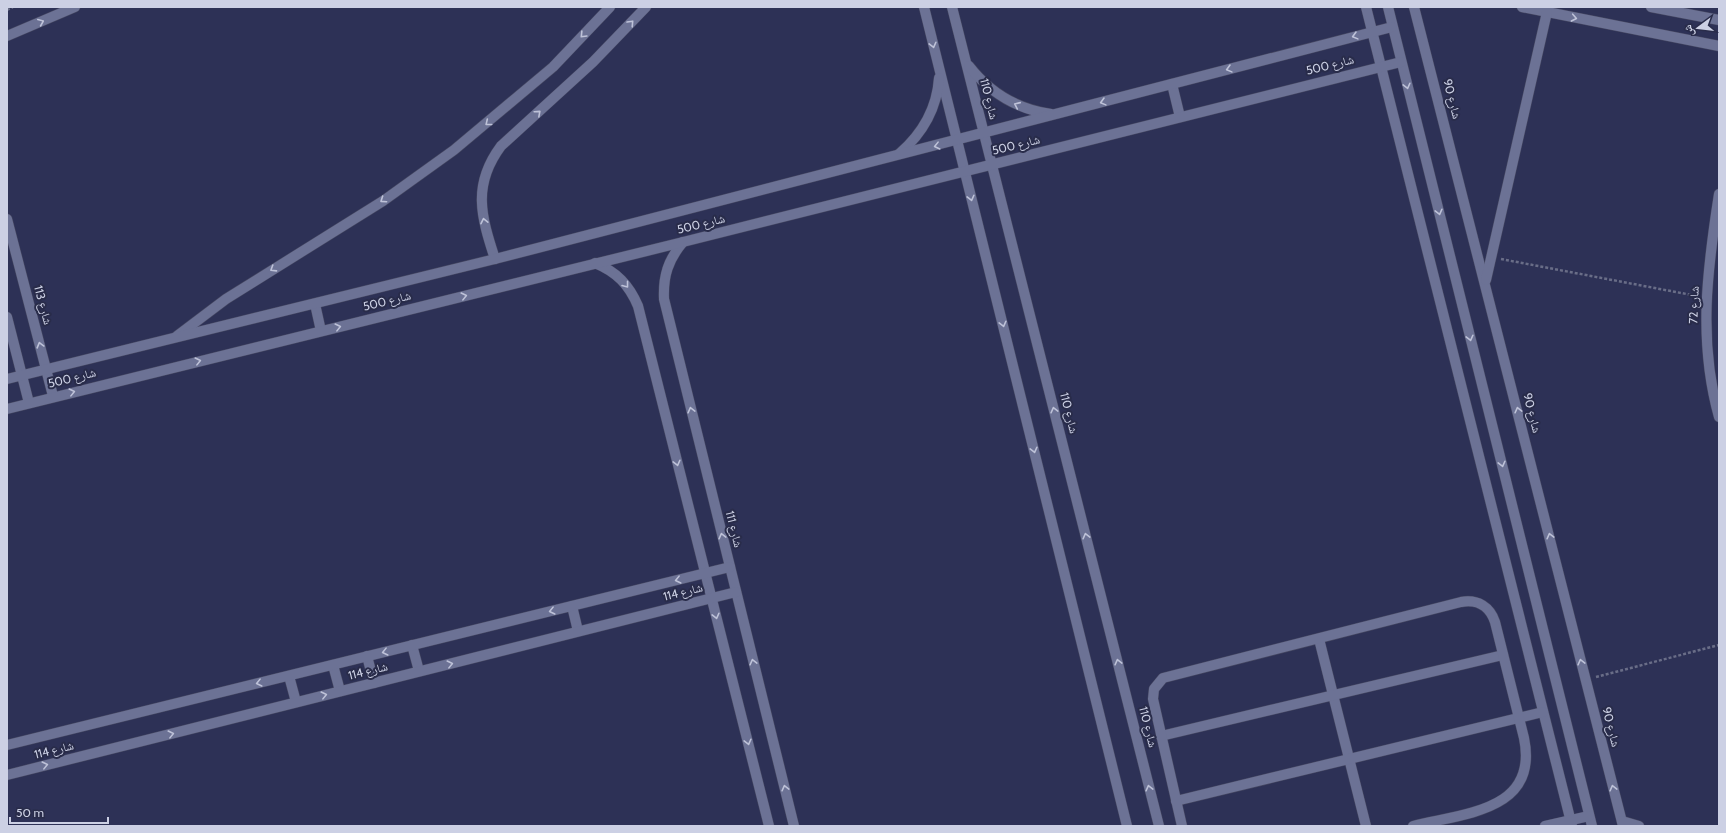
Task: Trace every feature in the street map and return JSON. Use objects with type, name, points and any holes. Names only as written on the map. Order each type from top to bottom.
[{"type":"street","points":[[7,36],[75,7]]},
{"type":"street","points":[[173,338],[226,299],[383,201],[454,150],[521,96],[553,67],[610,7]]},
{"type":"street","points":[[495,259],[486,230],[481,201],[482,186],[492,158],[501,146],[592,62],[646,7]]},
{"type":"street","points":[[924,7],[1127,826]]},
{"type":"street","name":"شارع 110","points":[[952,7],[993,164],[1159,826]]},
{"type":"street","points":[[1366,7],[1571,823]]},
{"type":"street","points":[[1388,7],[1590,821],[1545,826]]},
{"type":"street","name":"شارع 90","points":[[1414,7],[1623,824]]},
{"type":"street","points":[[1522,7],[1719,46]]},
{"type":"street","points":[[1651,7],[1719,20]]},
{"type":"street","points":[[1485,282],[1547,12]]},
{"type":"street","name":"شارع 500","points":[[7,379],[495,259],[1392,27]]},
{"type":"street","name":"شارع 500","points":[[7,408],[683,242],[1401,62]]},
{"type":"street","points":[[967,63],[990,89],[1005,99],[1037,112],[1054,115]]},
{"type":"street","points":[[897,156],[915,138],[929,116],[937,93],[939,68]]},
{"type":"street","points":[[1172,84],[1180,117]]},
{"type":"street","name":"شارع 72","points":[[1719,194],[1715,247],[1706,298],[1706,337],[1710,376],[1719,417]]},
{"type":"street","name":"شارع 113","points":[[7,219],[54,396]]},
{"type":"street","name":"شارع 111","points":[[683,242],[672,257],[665,274],[664,299],[794,826]]},
{"type":"street","points":[[595,263],[607,268],[622,280],[633,294],[638,306],[768,826]]},
{"type":"street","points":[[315,304],[321,331]]},
{"type":"street","points":[[7,317],[29,403]]},
{"type":"street","name":"شارع 114","points":[[7,745],[730,567]]},
{"type":"street","name":"شارع 114","points":[[7,775],[736,592]]},
{"type":"street","points":[[1182,826],[1153,694],[1156,685],[1163,678],[1461,602],[1472,601],[1483,605],[1491,612],[1527,751],[1526,765],[1522,778],[1515,790],[1505,800],[1493,807],[1413,826]]},
{"type":"street","points":[[572,606],[578,631]]},
{"type":"street","points":[[1320,639],[1366,826]]},
{"type":"street","points":[[412,645],[419,671]]},
{"type":"street","points":[[1161,736],[1503,655]]},
{"type":"street","points":[[367,656],[374,683]]},
{"type":"street","points":[[333,665],[340,691]]},
{"type":"street","points":[[289,676],[296,702]]},
{"type":"street","points":[[1176,801],[1543,712]]},
{"type":"street","points":[[1623,824],[1639,826]]},
{"type":"path","points":[[7,10],[13,7]]},
{"type":"path","points":[[1491,257],[1706,298]]},
{"type":"path","points":[[1586,680],[1719,645]]},
{"type":"shaded area","points":[[7,7],[1719,7],[1719,826],[7,826]]}]
